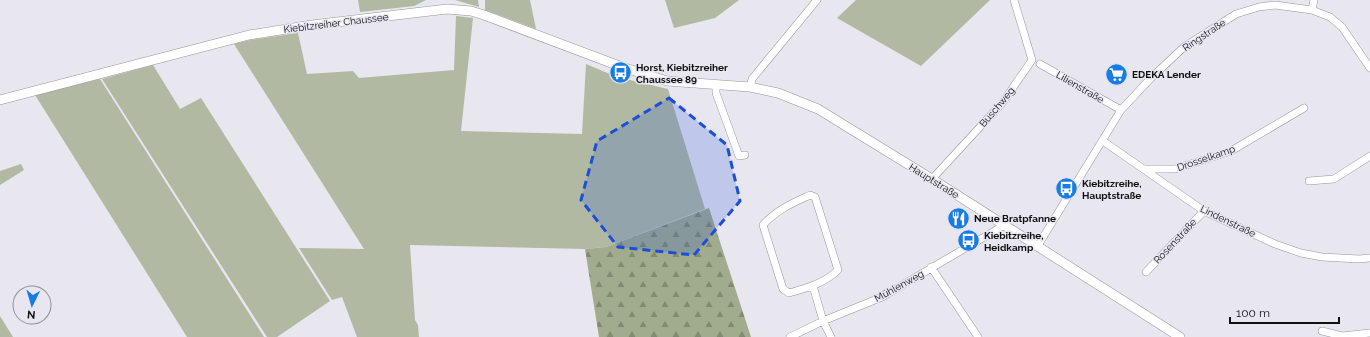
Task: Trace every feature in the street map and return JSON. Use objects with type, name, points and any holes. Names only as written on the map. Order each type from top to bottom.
[{"type":"street","points":[[750,87],[752,79],[817,0]]},
{"type":"street","name":"Buschweg","points":[[932,179],[1004,102],[1032,60],[1014,0]]},
{"type":"street","points":[[1312,10],[1314,0]]},
{"type":"street","name":"Ringstraße","points":[[1037,247],[1121,110],[1151,78],[1184,47],[1236,14],[1259,6],[1275,5],[1312,10],[1330,17],[1342,27],[1370,68]]},
{"type":"street","name":"Kiebitzreiher Chaussee","points":[[0,100],[248,35],[310,25],[447,10],[471,11],[484,15],[622,67],[667,81]]},
{"type":"street","name":"Lilienstraße","points":[[1040,64],[1121,110]]},
{"type":"street","name":"Hauptstraße","points":[[667,81],[750,87],[778,93],[818,109],[932,179],[1003,226],[1180,337]]},
{"type":"street","points":[[716,85],[716,94],[739,156],[746,155]]},
{"type":"street","name":"Drosselkamp","points":[[1145,169],[1175,169],[1231,151],[1304,108]]},
{"type":"street","name":"Lindenstraße","points":[[1103,141],[1204,211],[1275,244],[1322,257],[1359,259],[1370,258]]},
{"type":"street","points":[[1310,181],[1334,179],[1370,156]]},
{"type":"street","points":[[810,195],[815,197],[838,270],[831,277],[813,286],[789,293],[783,289],[763,225],[768,219],[788,205],[810,195]]},
{"type":"street","name":"Rosenstraße","points":[[1146,272],[1204,211]]},
{"type":"street","name":"Mühlenweg","points":[[790,337],[823,321],[882,297],[1003,226]]},
{"type":"street","points":[[932,267],[978,337]]},
{"type":"street","points":[[813,286],[823,321],[831,337]]},
{"type":"street","points":[[1322,331],[1342,336],[1370,333]]},
{"type":"highlighted area","points":[[669,98],[727,145],[740,201],[694,255],[618,247],[581,200],[597,141]]},
{"type":"green space","points":[[358,0],[426,0],[414,6],[360,12]]},
{"type":"green space","points":[[455,0],[478,0],[479,7]]},
{"type":"green space","points":[[485,0],[530,0],[536,29],[485,10]]},
{"type":"green space","points":[[665,0],[739,0],[715,18],[674,28]]},
{"type":"green space","points":[[856,0],[990,0],[921,66],[837,18]]},
{"type":"green space","points":[[456,16],[473,18],[461,131],[582,134],[586,64],[617,77],[668,89],[705,209],[606,247],[585,249],[410,245],[415,320],[418,325],[419,337],[357,337],[342,297],[332,300],[299,248],[364,249],[234,44],[250,40],[298,33],[307,74],[353,71],[359,78],[454,70]]},
{"type":"green space","points":[[153,65],[180,109],[201,98],[330,301],[277,337],[267,337],[102,79]]},
{"type":"green space","points":[[100,79],[264,337],[187,337],[35,95]]},
{"type":"green space","points":[[21,164],[24,170],[0,185],[0,171]]},
{"type":"green space","points":[[709,208],[751,337],[599,337],[585,249],[606,247]]},
{"type":"green space","points":[[0,316],[13,337],[0,337]]},
{"type":"place","name":"Horst, Kiebitzreiher Chaussee 89","points":[[621,73]]},
{"type":"place","name":"EDEKA Lender","points":[[1117,74]]},
{"type":"place","name":"Kiebitzreihe, Hauptstraße","points":[[1067,189]]},
{"type":"place","name":"Neue Bratpfanne","points":[[959,218]]},
{"type":"place","name":"Kiebitzreihe, Heidkamp","points":[[968,241]]}]
